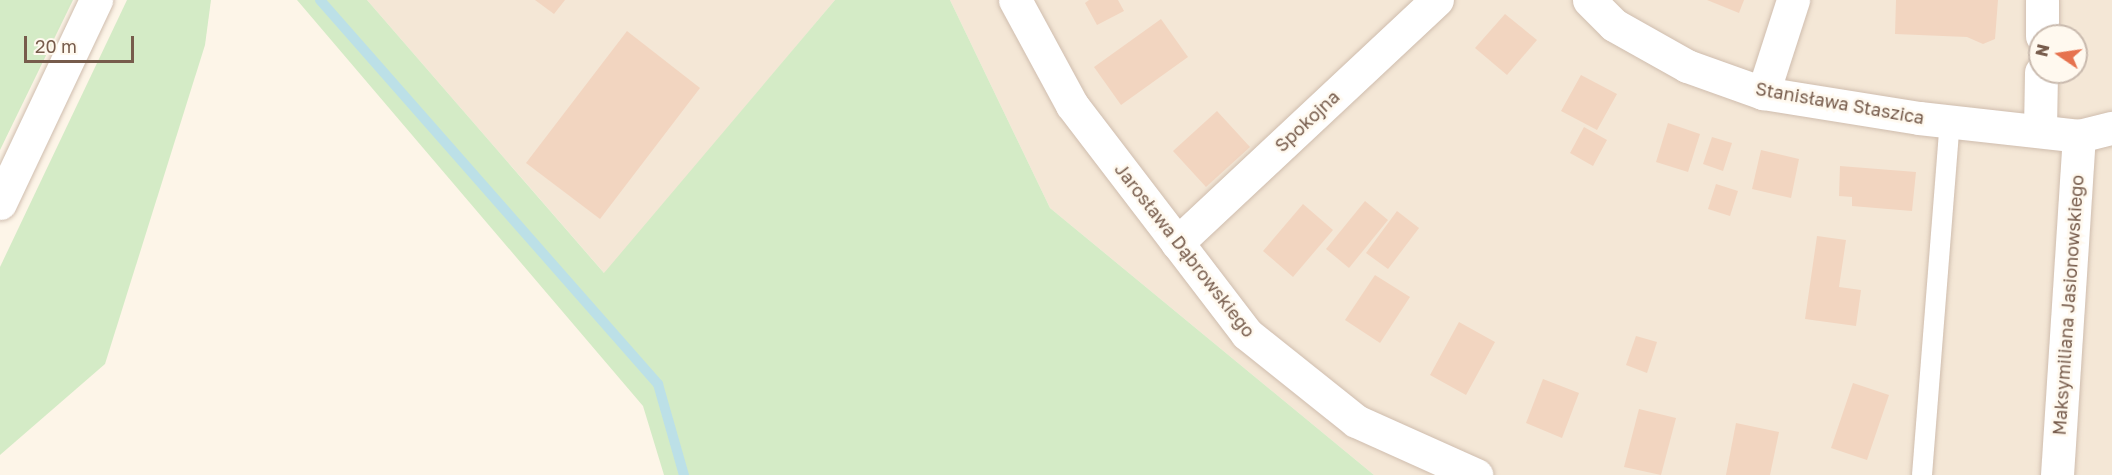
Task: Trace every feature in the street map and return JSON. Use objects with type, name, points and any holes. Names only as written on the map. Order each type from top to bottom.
[{"type":"street","points":[[0,203],[96,0]]},
{"type":"street","name":"Jarosława Dąbrowskiego","points":[[1014,0],[1072,105],[1247,334],[1356,421],[1476,475]]},
{"type":"street","name":"Spokojna","points":[[1177,243],[1437,0]]},
{"type":"street","name":"Stanisława Staszica","points":[[1589,0],[1614,26],[1687,66],[1762,93],[1950,122],[2079,136]]},
{"type":"street","points":[[1762,93],[1793,0]]},
{"type":"street","points":[[2042,0],[2042,24]]},
{"type":"street","points":[[2040,130],[2041,84]]},
{"type":"street","points":[[2079,136],[2112,128]]},
{"type":"street","name":"Maksymiliana Jasionowskiego","points":[[2057,475],[2079,136]]},
{"type":"lane","points":[[1922,475],[1950,122]]},
{"type":"shaded area","points":[[367,0],[835,0],[605,274]]},
{"type":"shaded area","points":[[950,0],[2112,0],[2112,475],[1374,475],[1050,208]]},
{"type":"green space","points":[[0,0],[73,0],[0,150]]},
{"type":"green space","points":[[127,0],[211,0],[205,45],[105,364],[0,455],[0,267]]},
{"type":"green space","points":[[297,0],[367,0],[604,273],[835,0],[950,0],[1050,208],[1374,475],[664,475],[643,406]]},
{"type":"building","points":[[535,0],[565,0],[554,14]]},
{"type":"building","points":[[1089,0],[1118,0],[1124,11],[1097,25],[1085,3]]},
{"type":"building","points":[[1707,0],[1744,0],[1739,13]]},
{"type":"building","points":[[1896,0],[1998,0],[1995,39],[1983,44],[1967,37],[1895,34]]},
{"type":"building","points":[[1505,14],[1537,40],[1507,75],[1475,48]]},
{"type":"building","points":[[1161,19],[1188,57],[1121,105],[1094,67]]},
{"type":"building","points":[[627,31],[700,88],[600,219],[526,163]]},
{"type":"building","points":[[1581,75],[1617,94],[1597,130],[1561,111]]},
{"type":"building","points":[[1217,111],[1250,147],[1206,187],[1173,151]]},
{"type":"building","points":[[1668,123],[1700,134],[1688,172],[1656,162]]},
{"type":"building","points":[[1584,127],[1607,140],[1593,166],[1570,153]]},
{"type":"building","points":[[1712,137],[1732,143],[1723,171],[1703,164]]},
{"type":"building","points":[[1761,150],[1799,159],[1791,198],[1752,189]]},
{"type":"building","points":[[1840,166],[1916,172],[1912,211],[1852,206],[1852,197],[1839,196]]},
{"type":"building","points":[[1716,184],[1738,191],[1730,216],[1708,209]]},
{"type":"building","points":[[1365,201],[1388,220],[1349,268],[1326,249]]},
{"type":"building","points":[[1303,204],[1333,230],[1293,277],[1263,251]]},
{"type":"building","points":[[1397,211],[1419,228],[1388,269],[1366,253]]},
{"type":"building","points":[[1817,236],[1846,240],[1839,287],[1861,290],[1856,326],[1805,319]]},
{"type":"building","points":[[1375,275],[1410,297],[1380,343],[1345,320]]},
{"type":"building","points":[[1459,322],[1495,342],[1466,395],[1430,375]]},
{"type":"building","points":[[1636,336],[1657,342],[1647,373],[1626,365]]},
{"type":"building","points":[[1543,379],[1579,393],[1562,438],[1526,423]]},
{"type":"building","points":[[1853,383],[1889,395],[1867,460],[1831,448]]},
{"type":"building","points":[[1639,409],[1676,418],[1661,475],[1624,467]]},
{"type":"building","points":[[1736,423],[1779,432],[1770,475],[1726,475]]},
{"type":"waterway","points":[[320,0],[658,384],[684,475]]}]
